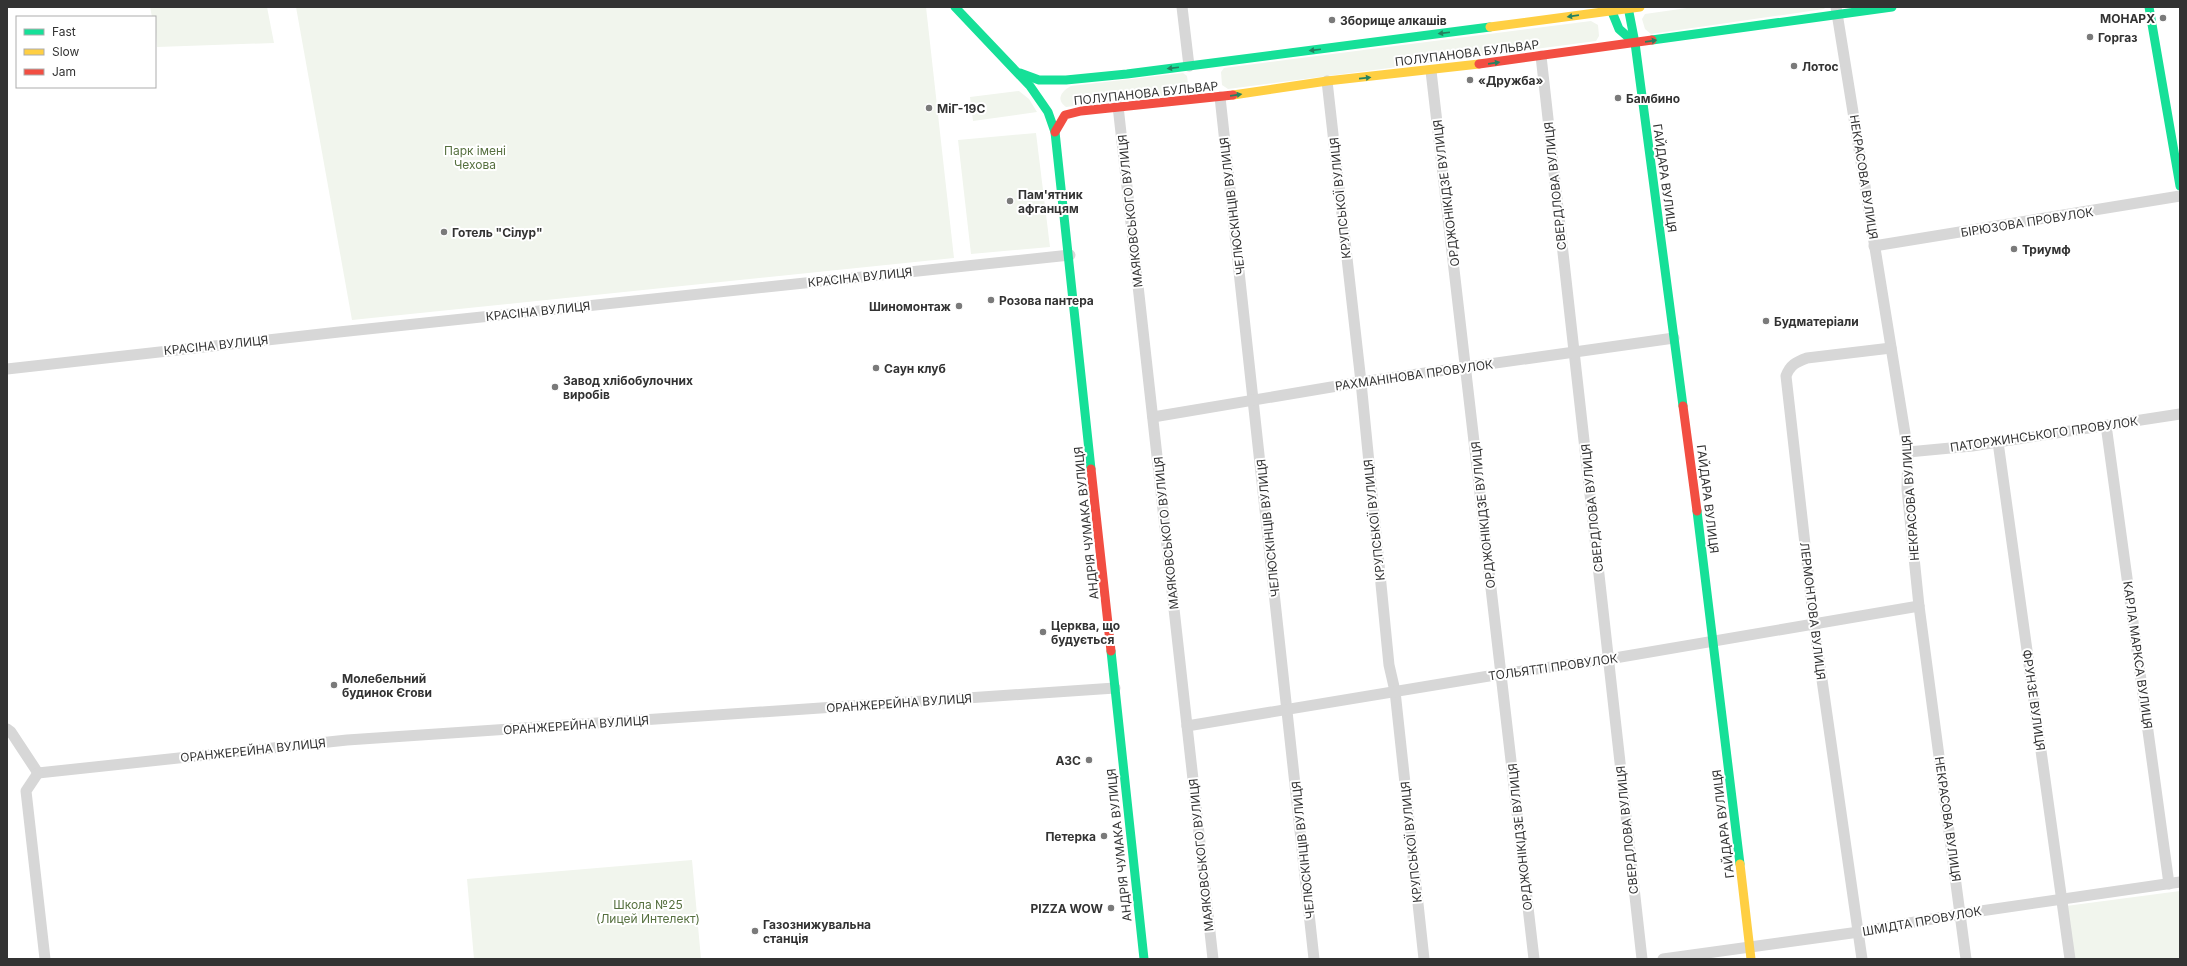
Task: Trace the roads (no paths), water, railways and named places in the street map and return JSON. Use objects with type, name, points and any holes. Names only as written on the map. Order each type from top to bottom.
[{"type":"street","points":[[955,7],[1030,86],[1048,112]]},
{"type":"street","points":[[1182,7],[1189,66]]},
{"type":"street","name":"ПОЛУПАНОВА БУЛЬВАР","points":[[1014,70],[1039,80],[1066,80],[1189,66],[1610,9],[1640,7]]},
{"type":"street","name":"ПОЛУПАНОВА БУЛЬВАР","points":[[1055,132],[1065,114],[1118,106],[1220,97],[1327,81],[1431,71],[1635,43],[1837,11],[1892,7]]},
{"type":"street","points":[[2149,7],[2180,186]]},
{"type":"street","name":"ГАЙДАРА ВУЛИЦЯ","points":[[1628,8],[1635,43],[1714,642],[1751,959]]},
{"type":"street","points":[[1610,9],[1619,29],[1635,43]]},
{"type":"street","name":"НЕКРАСОВА ВУЛИЦЯ","points":[[1837,11],[1908,452],[1907,489],[1919,606],[1966,959]]},
{"type":"street","name":"СВЕРДЛОВА ВУЛИЦЯ","points":[[1541,56],[1642,959]]},
{"type":"street","name":"ОРДЖОНІКІДЗЕ ВУЛИЦЯ","points":[[1431,71],[1534,959]]},
{"type":"street","points":[[1048,112],[1049,95],[1055,86],[1066,80]]},
{"type":"street","name":"КРУПСЬКОЇ ВУЛИЦЯ","points":[[1327,81],[1361,382],[1389,665],[1395,691],[1424,959]]},
{"type":"street","name":"ЧЕЛЮСКІНЦІВ ВУЛИЦЯ","points":[[1220,97],[1288,708],[1314,959]]},
{"type":"street","name":"МАЯКОВСЬКОГО ВУЛИЦЯ","points":[[1118,106],[1154,417],[1213,959]]},
{"type":"street","name":"АНДРІЯ ЧУМАКА ВУЛИЦЯ","points":[[1048,112],[1055,132],[1070,255],[1144,959]]},
{"type":"street","name":"БІРЮЗОВА ПРОВУЛОК","points":[[1874,246],[2180,196]]},
{"type":"street","name":"КРАСІНА ВУЛИЦЯ","points":[[7,369],[339,332],[1070,255]]},
{"type":"street","name":"РАХМАНІНОВА ПРОВУЛОК","points":[[1154,417],[1361,382],[1574,354],[1674,338]]},
{"type":"street","name":"ЛЕРМОНТОВА ВУЛИЦЯ","points":[[1862,959],[1814,624],[1786,376],[1789,368],[1797,361],[1807,358],[1891,348]]},
{"type":"street","name":"ПАТОРЖИНСЬКОГО ПРОВУЛОК","points":[[1908,452],[1998,442],[2180,414]]},
{"type":"street","name":"КАРЛА МАРКСА ВУЛИЦЯ","points":[[2106,425],[2175,883]]},
{"type":"street","name":"ФРУНЗЕ ВУЛИЦЯ","points":[[1998,442],[2070,959]]},
{"type":"street","name":"ТОЛЬЯТТІ ПРОВУЛОК","points":[[1187,726],[1288,708],[1501,674],[1609,659],[1714,642],[1919,606]]},
{"type":"street","name":"ОРАНЖЕРЕЙНА ВУЛИЦЯ","points":[[38,773],[347,740],[1115,688]]},
{"type":"street","points":[[7,730],[11,732],[38,773],[26,791],[45,959]]},
{"type":"street","name":"ШМІДТА ПРОВУЛОК","points":[[1663,959],[1859,932],[1960,914],[2175,883]]},
{"type":"place","name":"МОНАРХ","points":[[2163,18]]},
{"type":"place","name":"Зборище алкашів","points":[[1332,20]]},
{"type":"place","name":"Горгаз","points":[[2090,37]]},
{"type":"place","name":"Лотос","points":[[1794,66]]},
{"type":"place","name":"«Дружба»","points":[[1470,80]]},
{"type":"place","name":"Бамбино","points":[[1618,98]]},
{"type":"place","name":"МіГ-19С","points":[[929,108]]},
{"type":"place","name":"Пам'ятник афганцям","points":[[1010,201]]},
{"type":"place","name":"Готель \"Сілур\"","points":[[444,232]]},
{"type":"place","name":"Триумф","points":[[2014,249]]},
{"type":"place","name":"Розова пантера","points":[[991,300]]},
{"type":"place","name":"Шиномонтаж","points":[[959,306]]},
{"type":"place","name":"Будматеріали","points":[[1766,321]]},
{"type":"place","name":"Саун клуб","points":[[876,368]]},
{"type":"place","name":"Завод хлібобулочних виробів","points":[[555,387]]},
{"type":"place","name":"Церква, що будується","points":[[1043,632]]},
{"type":"place","name":"Молебельний будинок Єгови","points":[[334,685]]},
{"type":"place","name":"АЗС","points":[[1089,760]]},
{"type":"place","name":"Петерка","points":[[1104,836]]},
{"type":"place","name":"PIZZA WOW","points":[[1111,908]]},
{"type":"place","name":"Газознижувальна станція","points":[[755,931]]},
{"type":"park label","name":"Парк імені Чехова","points":[[475,157]]},
{"type":"park label","name":"Школа №25 (Лицей Интелект)","points":[[648,911]]}]
